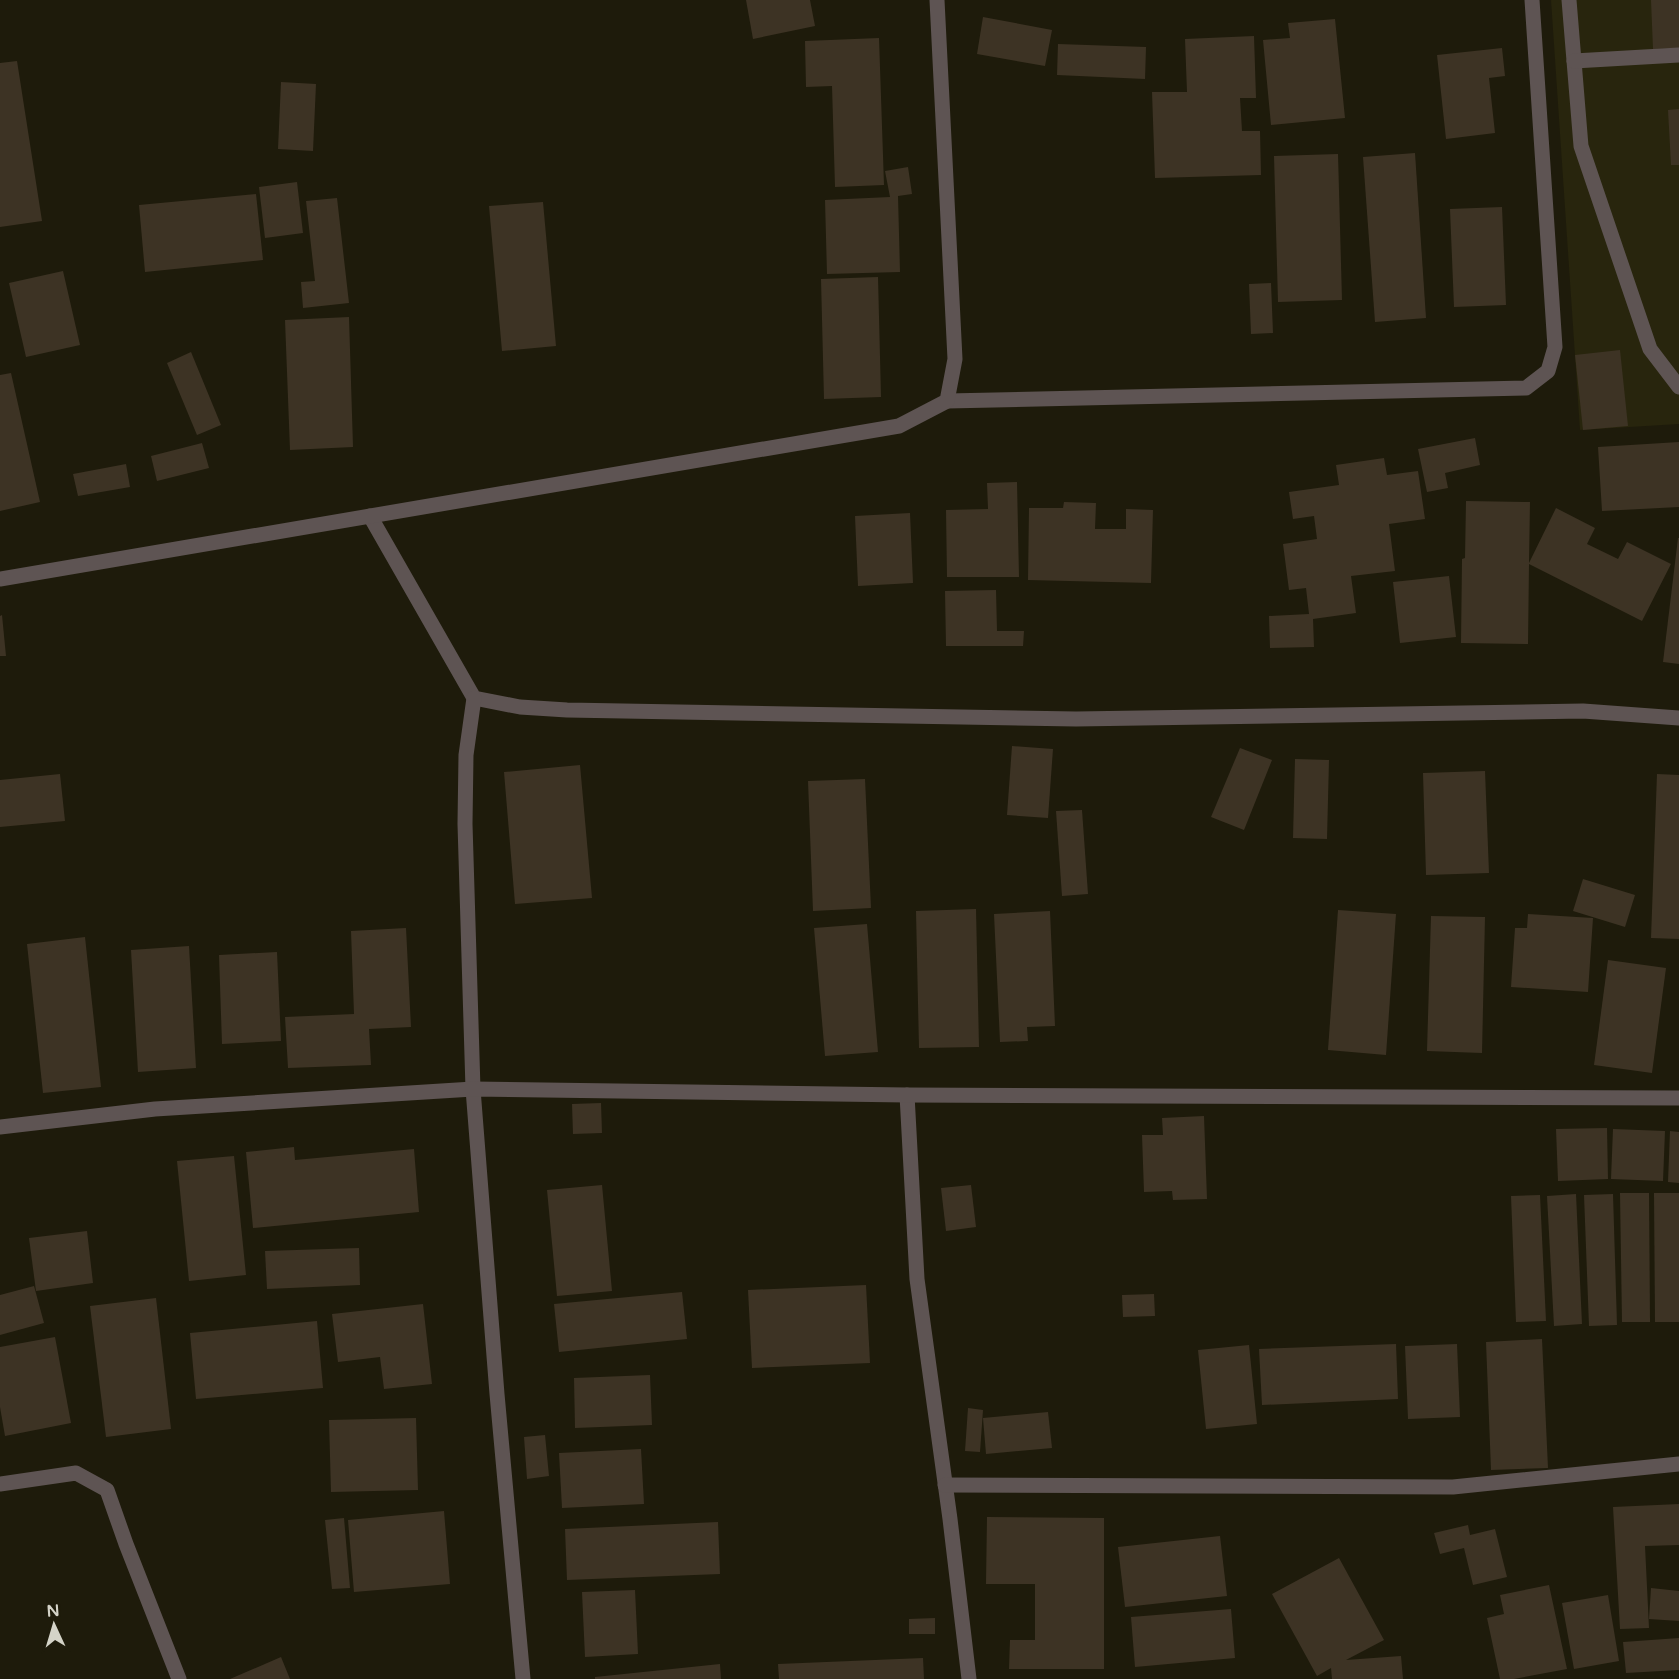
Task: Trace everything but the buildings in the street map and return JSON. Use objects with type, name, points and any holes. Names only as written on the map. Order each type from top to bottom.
[{"type":"street","points":[[937,0],[955,359],[947,401]]},
{"type":"street","points":[[0,579],[899,426],[947,401],[1526,387],[1548,371],[1555,347],[1532,0]]},
{"type":"street","points":[[1569,0],[1581,146],[1650,349],[1679,387]]},
{"type":"street","points":[[1574,61],[1679,55]]},
{"type":"street","points":[[370,516],[474,699],[466,755],[465,812],[473,1089],[497,1394],[523,1679]]},
{"type":"street","points":[[474,699],[520,707],[567,710],[1052,718],[1583,711],[1679,718]]},
{"type":"street","points":[[0,1126],[155,1109],[473,1089],[907,1095],[1679,1098]]},
{"type":"street","points":[[907,1095],[916,1279],[969,1679]]},
{"type":"street","points":[[945,1485],[1453,1487],[1679,1464]]},
{"type":"street","points":[[0,1484],[76,1473],[107,1490],[178,1679]]},
{"type":"shaded area","points":[[1551,0],[1679,0],[1679,424],[1580,430]]}]
